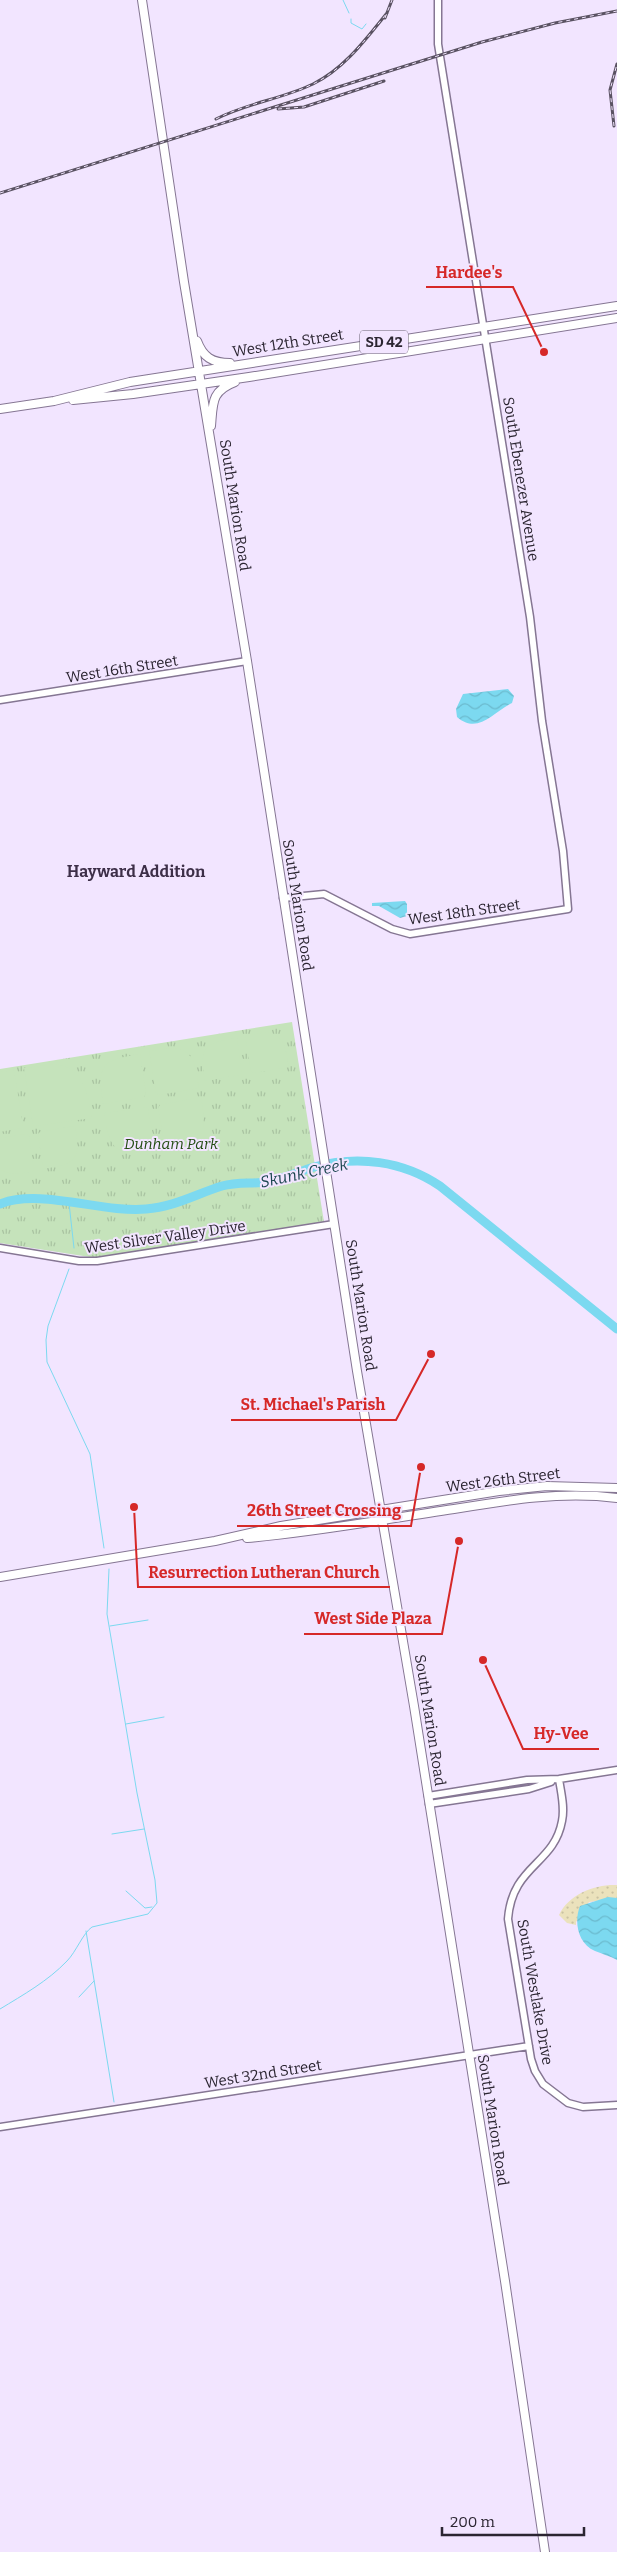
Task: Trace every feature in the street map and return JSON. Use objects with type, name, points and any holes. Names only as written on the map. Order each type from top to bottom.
[{"type":"main road","name":"South Marion Road","points":[[142,0],[201,384],[247,661],[319,1132],[469,2055],[545,2552]]},
{"type":"main road","name":"West 12th Street","points":[[54,401],[130,382],[617,306]]},
{"type":"main road","name":"West 12th Street","points":[[0,409],[54,401],[101,398],[249,377],[617,318]]},
{"type":"main road","points":[[192,327],[201,350],[211,360],[230,363],[266,360]]},
{"type":"main road","points":[[210,436],[212,406],[217,393],[228,384],[249,377]]},
{"type":"main road","points":[[453,1509],[479,1500],[525,1493],[530,1487]]},
{"type":"main road","name":"West 26th Street","points":[[0,1577],[215,1541],[281,1526],[530,1487],[617,1488]]},
{"type":"main road","points":[[531,1497],[542,1490],[607,1487]]},
{"type":"main road","name":"West 26th Street","points":[[215,1541],[293,1534],[531,1497],[578,1495],[617,1498]]},
{"type":"street","name":"South Ebenezer Avenue","points":[[438,0],[436,23],[440,54],[530,617],[542,721],[563,851],[568,909]]},
{"type":"street","name":"West 16th Street","points":[[0,700],[247,661]]},
{"type":"street","name":"West 18th Street","points":[[283,898],[324,894],[392,929],[410,934],[568,909]]},
{"type":"street","name":"West Silver Valley Drive","points":[[0,1248],[69,1260],[97,1261],[334,1224]]},
{"type":"street","points":[[428,1796],[527,1780],[559,1779],[617,1770]]},
{"type":"street","points":[[429,1804],[529,1789],[559,1779]]},
{"type":"street","name":"South Westlake Drive","points":[[559,1779],[563,1815],[560,1830],[550,1849],[518,1883],[510,1904],[508,1919],[529,2046],[535,2071],[543,2084],[555,2095],[568,2103],[583,2107],[617,2104]]},
{"type":"street","name":"West 32nd Street","points":[[0,2127],[529,2046]]},
{"type":"sand","points":[[617,1885],[617,1898],[589,1902],[576,1925],[567,1923],[559,1915],[569,1901],[576,1896],[600,1886]]},
{"type":"green space","name":"Dunham Park","points":[[292,1022],[324,1222],[96,1258],[0,1243],[0,1069]]},
{"type":"green space","points":[[267,1032],[282,1040],[289,1067],[254,1073],[251,1071],[245,1036]]},
{"type":"green space","points":[[237,1038],[242,1073],[240,1075],[205,1081],[203,1061],[206,1049],[217,1042]]},
{"type":"green space","points":[[174,1048],[187,1053],[191,1057],[196,1068],[199,1088],[159,1095],[156,1093],[149,1051]]},
{"type":"green space","points":[[140,1054],[146,1094],[144,1097],[103,1104],[101,1081],[105,1067],[117,1059]]},
{"type":"green space","points":[[55,1064],[65,1066],[78,1076],[83,1083],[89,1100],[92,1118],[33,1125],[24,1068]]},
{"type":"green space","points":[[14,1070],[23,1125],[21,1128],[0,1132],[0,1072]]},
{"type":"green space","points":[[201,1097],[204,1121],[200,1135],[188,1143],[165,1148],[158,1108],[160,1105]]},
{"type":"green space","points":[[145,1107],[148,1109],[155,1150],[131,1152],[117,1148],[109,1136],[104,1113]]},
{"type":"green space","points":[[75,1126],[77,1146],[74,1158],[63,1165],[43,1169],[38,1134],[40,1132]]},
{"type":"green space","points":[[26,1134],[29,1136],[34,1171],[12,1174],[0,1169],[0,1138]]},
{"type":"water","points":[[508,689],[514,696],[512,703],[485,720],[472,724],[457,717],[456,709],[463,694]]},
{"type":"water","points":[[405,901],[407,904],[407,916],[400,918],[379,906],[372,906],[372,903]]},
{"type":"water","points":[[608,1897],[617,1898],[617,1960],[595,1951],[584,1943],[577,1925],[580,1906]]},
{"type":"waterway","points":[[343,0],[349,13]]},
{"type":"waterway","points":[[351,19],[351,23],[362,29],[366,24]]},
{"type":"waterway","name":"Skunk Creek","points":[[0,1204],[16,1200],[34,1199],[110,1208],[146,1209],[175,1203],[222,1186],[267,1182],[331,1163],[363,1161],[395,1166],[411,1171],[440,1186],[617,1329]]},
{"type":"waterway","points":[[69,1203],[74,1248]]},
{"type":"waterway","points":[[69,1269],[48,1326],[46,1340],[47,1362],[90,1454],[104,1548]]},
{"type":"waterway","points":[[0,2009],[35,1987],[60,1968],[92,1927],[148,1914],[157,1903],[155,1880],[137,1793],[107,1614],[109,1569]]},
{"type":"waterway","points":[[110,1626],[148,1620]]},
{"type":"waterway","points":[[126,1724],[164,1717]]},
{"type":"waterway","points":[[112,1834],[144,1829]]},
{"type":"waterway","points":[[126,1891],[145,1908],[152,1907]]},
{"type":"waterway","points":[[86,1931],[114,2102]]},
{"type":"waterway","points":[[79,1997],[94,1981]]},
{"type":"railway","points":[[385,18],[392,0]]},
{"type":"railway","points":[[0,193],[482,42],[555,23],[617,11]]},
{"type":"railway","points":[[216,119],[240,109],[289,94],[324,78],[354,53],[387,13]]},
{"type":"railway","points":[[614,126],[610,90],[617,64]]},
{"type":"railway","points":[[278,109],[304,107],[384,81]]},
{"type":"place","name":"Hardee's","points":[[544,352]]},
{"type":"place","name":"St. Michael's Parish","points":[[431,1354]]},
{"type":"place","name":"26th Street Crossing","points":[[421,1467]]},
{"type":"place","name":"Resurrection Lutheran Church","points":[[134,1507]]},
{"type":"place","name":"West Side Plaza","points":[[459,1541]]},
{"type":"place","name":"Hy-Vee","points":[[483,1660]]},
{"type":"district","name":"Hayward Addition","points":[[136,871]]}]
